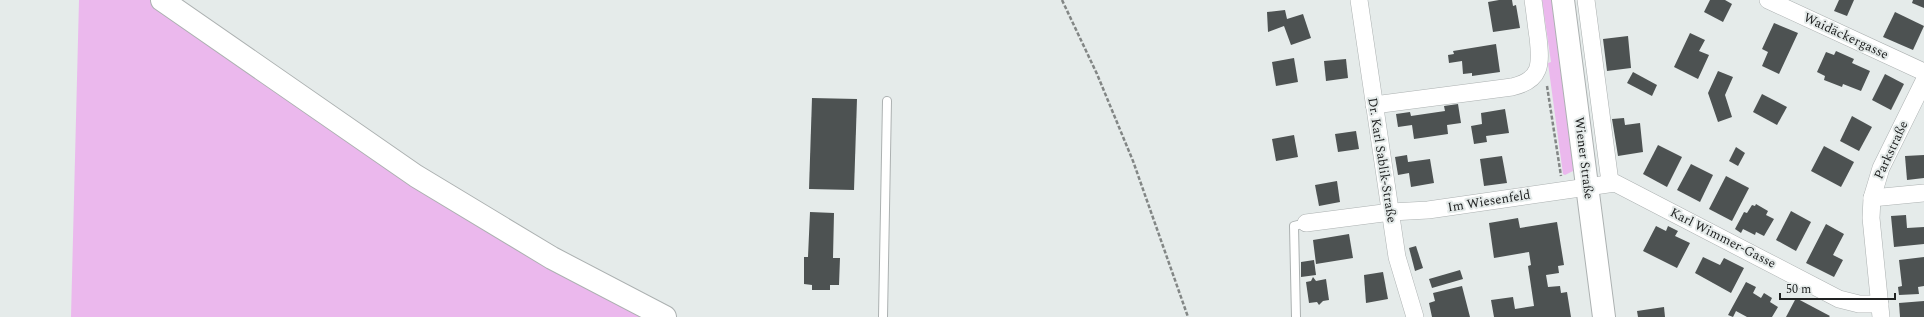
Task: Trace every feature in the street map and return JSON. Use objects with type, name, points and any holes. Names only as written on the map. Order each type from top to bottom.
[{"type":"main road","points":[[162,0],[416,176],[552,258],[665,317]]},
{"type":"main road","name":"Wiener Straße","points":[[1563,0],[1604,317]]},
{"type":"street","name":"Dr. Karl Sablik-Straße","points":[[1359,0],[1399,265],[1415,317]]},
{"type":"street","points":[[1374,105],[1512,87],[1525,83],[1538,70],[1540,56],[1533,0]]},
{"type":"street","name":"Wiener Straße","points":[[1586,0],[1610,182]]},
{"type":"street","name":"Waidäckergasse","points":[[1768,0],[1924,72]]},
{"type":"street","name":"Parkstraße","points":[[1880,311],[1871,218],[1872,198],[1881,168],[1924,82]]},
{"type":"street","points":[[1587,186],[1610,182]]},
{"type":"street","name":"Karl Wimmer-Gasse","points":[[1610,182],[1620,185],[1838,299],[1880,311]]},
{"type":"street","name":"Im Wiesenfeld","points":[[1306,223],[1391,212],[1428,210],[1587,186]]},
{"type":"street","points":[[1872,198],[1924,193]]},
{"type":"lane","points":[[883,317],[887,101]]},
{"type":"lane","points":[[1296,317],[1294,226],[1306,223]]},
{"type":"path","points":[[1062,0],[1097,74],[1133,161],[1188,317]]},
{"type":"path","points":[[1538,70],[1544,72],[1564,190]]},
{"type":"shaded area","points":[[79,0],[151,0],[650,317],[71,317]]},
{"type":"shaded area","points":[[1542,0],[1553,0],[1572,152],[1573,171],[1565,175],[1563,174],[1548,63],[1551,62]]},
{"type":"building","points":[[1512,0],[1513,6],[1516,5],[1520,28],[1493,32],[1488,2]]},
{"type":"building","points":[[1710,0],[1725,0],[1732,4],[1723,22],[1704,12]]},
{"type":"building","points":[[1839,0],[1854,0],[1847,16],[1834,11]]},
{"type":"building","points":[[1913,0],[1924,0],[1924,8],[1912,3]]},
{"type":"building","points":[[1285,10],[1287,19],[1303,14],[1311,38],[1291,45],[1284,26],[1268,32],[1267,12]]},
{"type":"building","points":[[1895,12],[1924,26],[1913,50],[1883,37]]},
{"type":"building","points":[[1774,23],[1798,33],[1779,74],[1762,66],[1768,52],[1762,49]]},
{"type":"building","points":[[1690,33],[1705,40],[1699,51],[1709,55],[1698,79],[1674,67]]},
{"type":"building","points":[[1628,36],[1631,68],[1607,71],[1603,39]]},
{"type":"building","points":[[1496,44],[1500,72],[1472,76],[1472,73],[1463,74],[1462,61],[1449,63],[1448,55],[1454,54],[1453,51]]},
{"type":"building","points":[[1836,51],[1854,59],[1852,63],[1870,71],[1861,91],[1843,84],[1842,87],[1824,80],[1825,76],[1817,72],[1826,52],[1834,55]]},
{"type":"building","points":[[1294,58],[1298,82],[1276,86],[1272,62]]},
{"type":"building","points":[[1346,59],[1348,78],[1326,81],[1324,61]]},
{"type":"building","points":[[1718,71],[1733,77],[1725,95],[1732,117],[1718,122],[1708,93]]},
{"type":"building","points":[[1633,72],[1657,85],[1652,96],[1627,83]]},
{"type":"building","points":[[1885,74],[1904,84],[1891,110],[1872,100]]},
{"type":"building","points":[[1762,94],[1787,107],[1777,125],[1753,112]]},
{"type":"building","points":[[812,98],[857,99],[854,190],[809,189]]},
{"type":"building","points":[[1458,104],[1461,123],[1447,125],[1448,134],[1414,139],[1412,125],[1398,127],[1396,114],[1410,112],[1411,116],[1445,111],[1444,106]]},
{"type":"building","points":[[1505,109],[1509,133],[1486,136],[1487,142],[1474,144],[1471,126],[1482,124],[1481,113]]},
{"type":"building","points":[[1852,116],[1872,127],[1859,151],[1840,141]]},
{"type":"building","points":[[1624,118],[1625,125],[1640,123],[1643,152],[1618,156],[1612,119]]},
{"type":"building","points":[[1356,131],[1359,149],[1338,152],[1335,134]]},
{"type":"building","points":[[1294,135],[1298,157],[1276,161],[1272,139]]},
{"type":"building","points":[[1658,145],[1682,157],[1667,187],[1643,174]]},
{"type":"building","points":[[1824,146],[1854,162],[1841,187],[1811,171]]},
{"type":"building","points":[[1736,147],[1745,153],[1738,166],[1729,161]]},
{"type":"building","points":[[1407,155],[1408,162],[1430,159],[1434,183],[1411,187],[1409,173],[1398,175],[1395,157]]},
{"type":"building","points":[[1924,155],[1924,178],[1907,180],[1905,156]]},
{"type":"building","points":[[1502,156],[1507,183],[1484,186],[1480,159]]},
{"type":"building","points":[[1691,164],[1713,175],[1700,202],[1677,190]]},
{"type":"building","points":[[1726,176],[1749,188],[1732,221],[1709,209]]},
{"type":"building","points":[[1337,181],[1340,202],[1319,206],[1315,185]]},
{"type":"building","points":[[1756,204],[1768,211],[1766,215],[1774,219],[1764,236],[1756,232],[1755,235],[1743,229],[1741,233],[1735,229],[1744,212],[1747,213],[1752,205],[1755,206]]},
{"type":"building","points":[[1791,211],[1811,222],[1796,251],[1776,240]]},
{"type":"building","points":[[810,212],[834,213],[833,258],[840,258],[839,285],[830,285],[830,290],[812,290],[812,285],[804,284],[804,257],[808,257]]},
{"type":"building","points":[[1906,215],[1907,228],[1924,227],[1924,244],[1894,247],[1891,216]]},
{"type":"building","points":[[1518,218],[1520,228],[1557,222],[1564,265],[1558,266],[1559,273],[1546,275],[1548,287],[1560,286],[1561,293],[1567,292],[1571,317],[1494,317],[1491,300],[1513,297],[1515,309],[1534,306],[1528,266],[1531,265],[1529,252],[1494,258],[1489,223]]},
{"type":"building","points":[[1826,224],[1844,234],[1833,255],[1843,260],[1834,277],[1806,263]]},
{"type":"building","points":[[1656,226],[1666,231],[1668,226],[1678,231],[1675,236],[1690,243],[1677,268],[1643,251]]},
{"type":"building","points":[[1349,234],[1353,258],[1316,264],[1313,240]]},
{"type":"building","points":[[1416,246],[1423,268],[1415,271],[1409,248]]},
{"type":"building","points":[[1703,257],[1720,265],[1724,258],[1744,268],[1731,293],[1695,273]]},
{"type":"building","points":[[1924,257],[1924,286],[1918,287],[1919,294],[1899,295],[1898,287],[1902,286],[1899,260]]},
{"type":"building","points":[[1314,260],[1316,275],[1301,277],[1301,262]]},
{"type":"building","points":[[1460,270],[1463,279],[1432,288],[1429,279]]},
{"type":"building","points":[[1383,272],[1388,299],[1366,303],[1364,275]]},
{"type":"building","points":[[1313,277],[1316,281],[1326,279],[1329,300],[1323,301],[1319,305],[1317,302],[1309,303],[1306,282],[1311,281]]},
{"type":"building","points":[[1746,282],[1756,287],[1753,293],[1761,298],[1764,293],[1772,298],[1770,302],[1778,307],[1772,317],[1747,317],[1736,311],[1733,317],[1728,315]]},
{"type":"building","points":[[1462,286],[1470,317],[1432,317],[1429,303],[1435,301],[1433,293]]},
{"type":"building","points":[[1796,298],[1830,316],[1786,317]]},
{"type":"building","points":[[1924,301],[1924,317],[1900,317],[1899,303]]},
{"type":"building","points":[[1664,307],[1665,317],[1638,317],[1637,311]]}]
